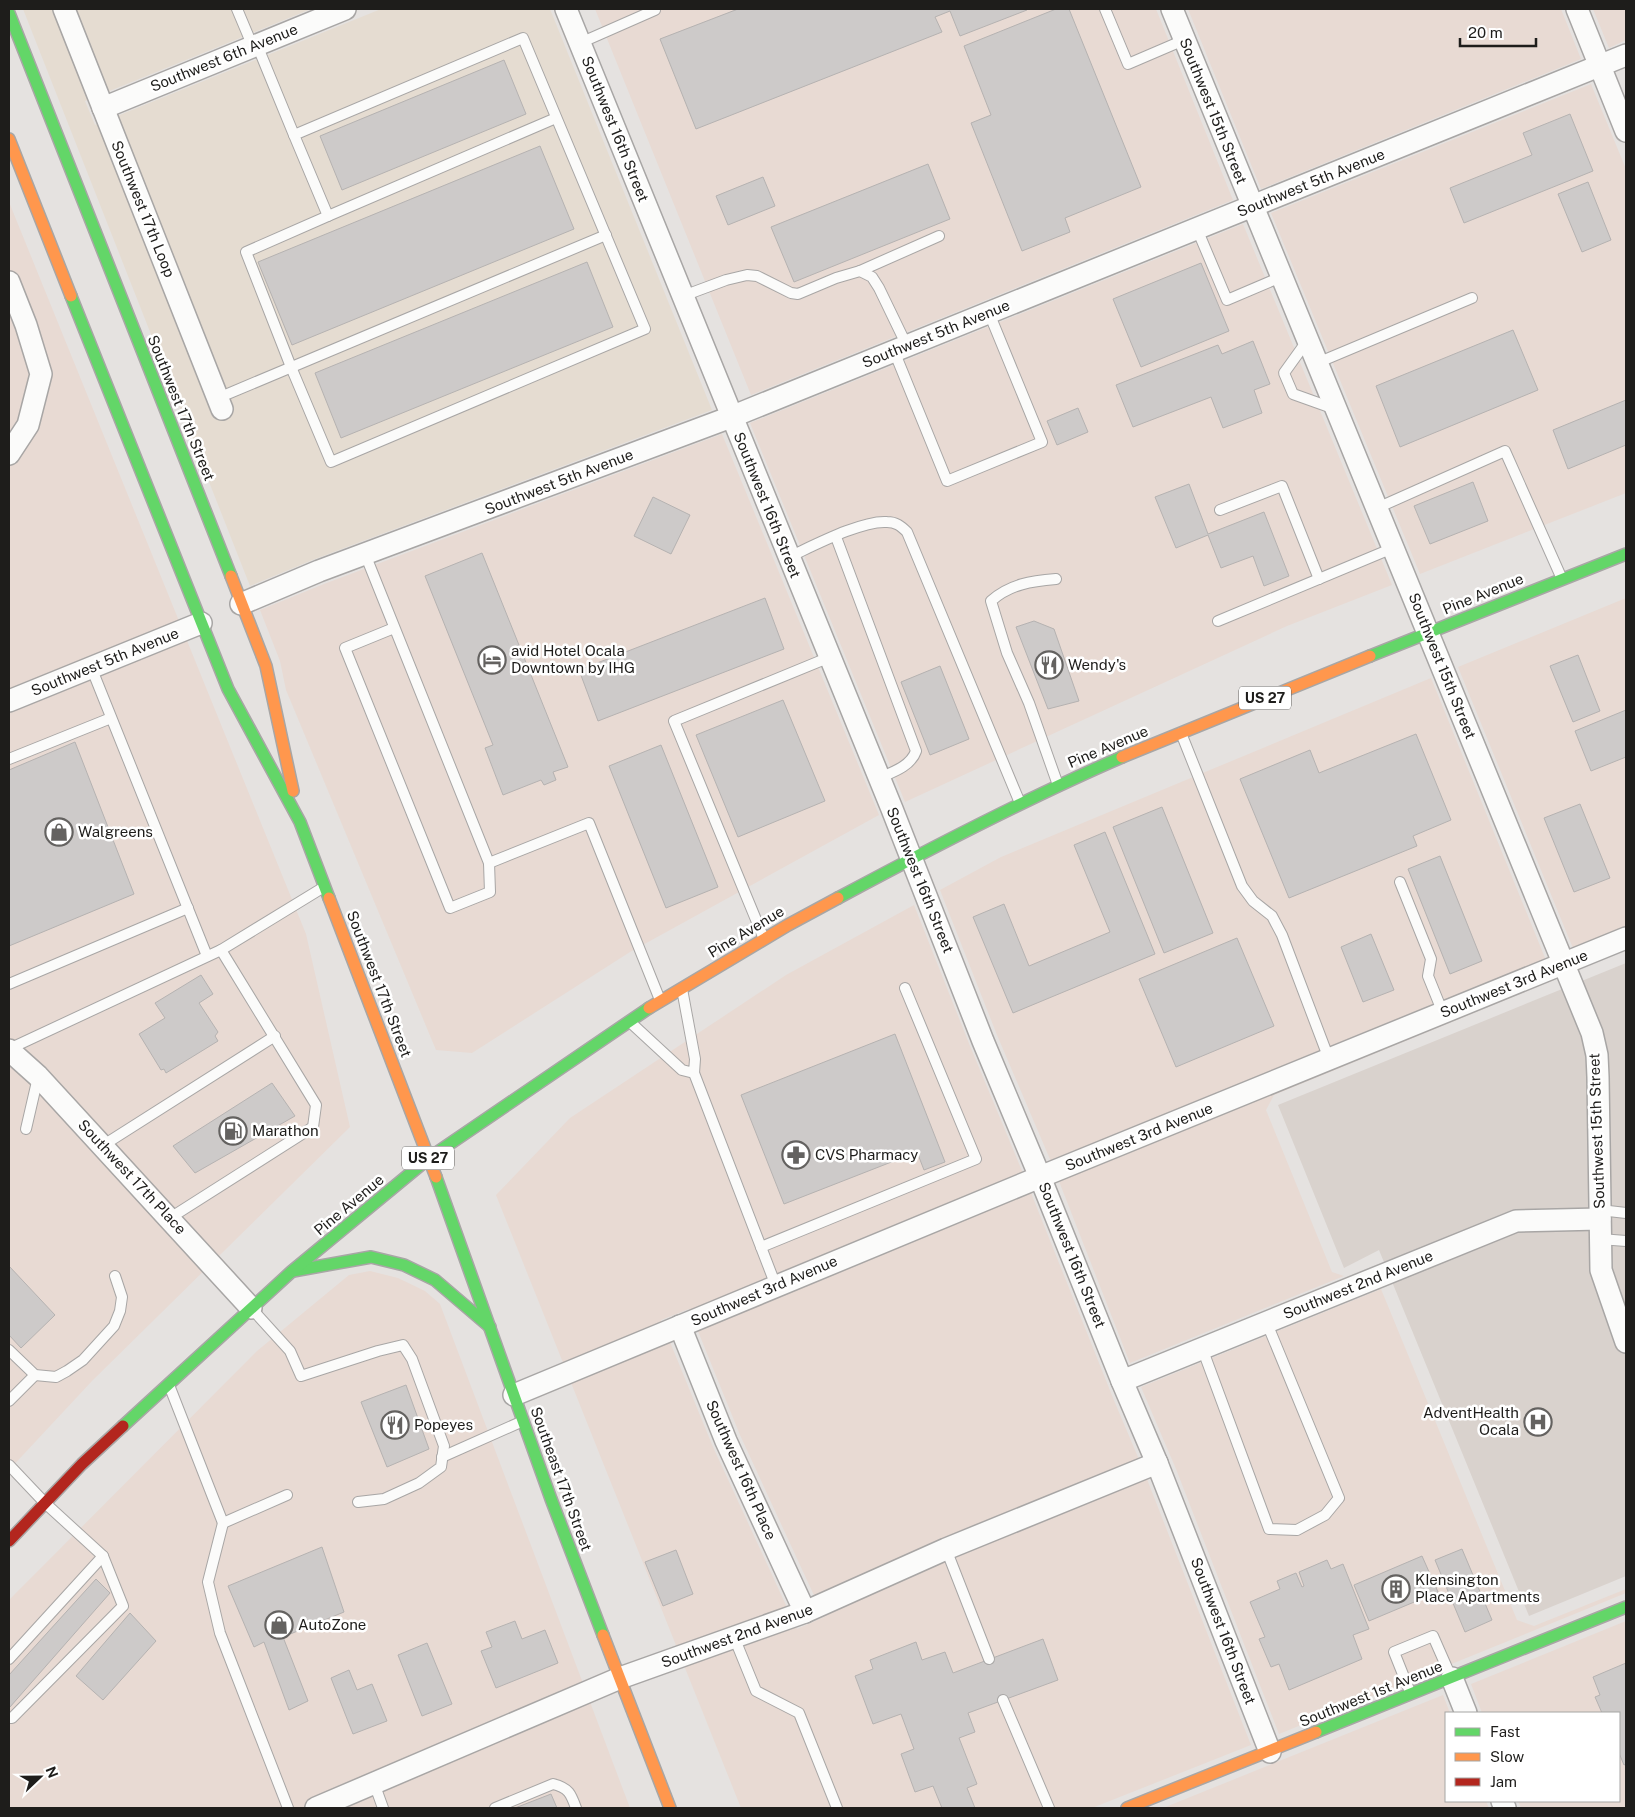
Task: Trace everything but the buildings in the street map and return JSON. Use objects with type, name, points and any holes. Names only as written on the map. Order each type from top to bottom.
[{"type":"main road","name":"Southwest 17th Street","points":[[9,13],[266,666],[300,822]]},
{"type":"main road","name":"Southwest 17th Street","points":[[9,139],[228,689],[300,822],[428,1158]]},
{"type":"main road","name":"Pine Avenue","points":[[9,1542],[82,1464],[168,1384],[291,1272],[428,1158],[682,987],[764,939],[912,858],[1058,785],[1180,732],[1626,554]]},
{"type":"main road","name":"Southeast 17th Street","points":[[428,1158],[551,1499],[670,1808]]},
{"type":"main road","points":[[291,1272],[371,1257],[404,1265],[435,1280],[490,1327]]},
{"type":"main road","name":"Southwest 1st Avenue","points":[[1128,1808],[1626,1607]]},
{"type":"street","name":"Southwest 17th Loop","points":[[64,9],[220,403]]},
{"type":"street","name":"Southwest 6th Avenue","points":[[103,108],[346,9]]},
{"type":"street","name":"Southwest 16th Street","points":[[566,9],[912,858],[983,1041],[1157,1463],[1270,1752]]},
{"type":"street","name":"Southwest 15th Street","points":[[1172,9],[1592,1033],[1597,1056],[1601,1270],[1626,1342]]},
{"type":"street","points":[[1577,9],[1626,131]]},
{"type":"street","name":"Southwest 5th Avenue","points":[[241,604],[319,571],[731,417],[1626,55]]},
{"type":"street","points":[[9,282],[26,325],[41,374],[28,425],[9,454]]},
{"type":"street","name":"Southwest 5th Avenue","points":[[9,701],[201,623]]},
{"type":"street","name":"Southwest 3rd Avenue","points":[[514,1395],[1040,1177],[1626,938]]},
{"type":"street","name":"Southwest 17th Place","points":[[9,1049],[38,1076],[252,1308]]},
{"type":"street","name":"Southwest 2nd Avenue","points":[[1122,1380],[1516,1221],[1600,1223]]},
{"type":"street","name":"Southwest 16th Place","points":[[680,1326],[726,1441],[805,1612]]},
{"type":"street","name":"Southwest 2nd Avenue","points":[[316,1808],[620,1678],[805,1612],[946,1549],[1157,1463]]},
{"type":"street","points":[[1452,1678],[1466,1712]]},
{"type":"lane","points":[[237,9],[328,216]]},
{"type":"lane","points":[[580,43],[655,9]]},
{"type":"lane","points":[[1105,9],[1128,64],[1184,40]]},
{"type":"lane","points":[[294,135],[523,38],[645,329],[330,462],[246,252],[556,118]]},
{"type":"lane","points":[[1197,229],[1227,300],[1281,277]]},
{"type":"lane","points":[[220,403],[291,367],[606,235]]},
{"type":"lane","points":[[683,296],[747,275],[757,276],[791,293],[798,294],[836,278],[860,271],[939,236]]},
{"type":"lane","points":[[860,271],[872,277],[879,288],[947,481],[1042,442],[989,313]]},
{"type":"lane","points":[[1317,363],[1472,298]]},
{"type":"lane","points":[[1307,341],[1284,373],[1292,394],[1336,410]]},
{"type":"lane","points":[[1377,508],[1505,451],[1562,579]]},
{"type":"lane","points":[[1220,510],[1282,486],[1319,579]]},
{"type":"lane","points":[[789,557],[860,526],[886,522],[899,524],[907,532],[1020,804]]},
{"type":"lane","points":[[836,537],[916,751],[913,758],[905,766],[879,778]]},
{"type":"lane","points":[[1218,621],[1393,548]]},
{"type":"lane","points":[[365,554],[489,863],[490,892],[450,908],[345,648],[394,628]]},
{"type":"lane","points":[[1056,579],[1034,581],[1002,591],[991,601],[1007,653],[1029,703],[1058,785]]},
{"type":"lane","points":[[764,939],[674,721],[830,657]]},
{"type":"lane","points":[[91,667],[207,956]]},
{"type":"lane","points":[[9,759],[111,718]]},
{"type":"lane","points":[[1180,732],[1242,886],[1253,901],[1272,916],[1282,934],[1329,1059]]},
{"type":"lane","points":[[489,863],[589,823],[660,1001]]},
{"type":"lane","points":[[1400,882],[1431,959],[1428,976],[1443,1013]]},
{"type":"lane","points":[[9,1049],[220,950],[325,886]]},
{"type":"lane","points":[[9,984],[188,908]]},
{"type":"lane","points":[[170,1218],[313,1127],[316,1105],[220,950]]},
{"type":"lane","points":[[682,987],[695,1059],[694,1073],[776,1286]]},
{"type":"lane","points":[[761,1247],[976,1159],[905,988]]},
{"type":"lane","points":[[629,1021],[682,1070],[694,1073]]},
{"type":"lane","points":[[102,1146],[275,1036]]},
{"type":"lane","points":[[26,1129],[38,1076]]},
{"type":"lane","points":[[1600,1223],[1626,1213]]},
{"type":"lane","points":[[1600,1223],[1626,1241]]},
{"type":"lane","points":[[9,1350],[35,1375],[56,1377],[68,1371],[83,1360],[114,1326],[120,1311],[122,1297],[115,1276]]},
{"type":"lane","points":[[252,1308],[290,1351],[302,1376],[378,1351],[403,1345],[412,1359],[444,1446],[441,1467],[419,1483],[384,1499],[358,1502]]},
{"type":"lane","points":[[1202,1348],[1269,1529],[1297,1530],[1325,1515],[1339,1498],[1266,1322]]},
{"type":"lane","points":[[9,1401],[35,1375]]},
{"type":"lane","points":[[168,1384],[222,1523],[208,1582],[220,1633],[288,1808]]},
{"type":"lane","points":[[442,1457],[523,1420]]},
{"type":"lane","points":[[9,1465],[45,1503],[103,1556],[123,1606],[12,1718],[9,1718]]},
{"type":"lane","points":[[222,1523],[287,1495]]},
{"type":"lane","points":[[946,1549],[989,1659]]},
{"type":"lane","points":[[9,1660],[103,1556]]},
{"type":"lane","points":[[1411,1694],[1394,1652],[1433,1636],[1452,1678]]},
{"type":"lane","points":[[734,1637],[756,1691],[799,1713],[837,1808]]},
{"type":"lane","points":[[1003,1700],[1049,1808]]},
{"type":"lane","points":[[374,1783],[383,1808]]},
{"type":"lane","points":[[495,1808],[553,1784],[563,1786],[571,1793],[576,1808]]},
{"type":"shaded area","points":[[23,9],[311,9],[85,101],[95,125],[381,9],[550,9],[712,410],[315,559],[250,586]]},
{"type":"shaded area","points":[[595,9],[1156,9],[1233,200],[751,395]]},
{"type":"shaded area","points":[[1188,9],[1561,9],[1581,59],[1261,189]]},
{"type":"shaded area","points":[[1593,9],[1626,9],[1626,40],[1609,48]]},
{"type":"shaded area","points":[[1591,84],[1626,169],[1626,493],[1420,574],[1271,213]]},
{"type":"shaded area","points":[[9,202],[306,934],[350,1127],[92,1381],[9,1470]]},
{"type":"shaded area","points":[[1243,224],[1392,585],[1287,626],[905,802],[750,423]]},
{"type":"shaded area","points":[[722,434],[879,815],[630,952],[472,1053],[436,1050],[286,690],[280,661],[260,610],[324,584]]},
{"type":"shaded area","points":[[1626,598],[1626,944],[1579,963],[1458,667]]},
{"type":"shaded area","points":[[1431,678],[1554,980],[1274,1095],[1266,1110],[1332,1272],[1344,1276],[1130,1363],[1055,1171],[997,1035],[940,890],[1001,857]]},
{"type":"shaded area","points":[[914,905],[1143,1469],[1251,1745],[1092,1808],[741,1808],[496,1195],[570,1118],[786,975]],"holes":[[[689,1309],[740,1435],[824,1617],[797,1629],[713,1447],[661,1320]]]},
{"type":"shaded area","name":"AdventHealth Ocala","points":[[1626,963],[1626,1576],[1529,1616],[1379,1250],[1344,1268],[1278,1105]]},
{"type":"shaded area","points":[[370,1271],[398,1278],[425,1291],[440,1304],[630,1808],[9,1808],[9,1600],[257,1351],[349,1275]]},
{"type":"shaded area","points":[[1381,1289],[1517,1620],[1534,1626],[1626,1589],[1626,1593],[1279,1734],[1176,1469],[1141,1387]]},
{"type":"shaded area","points":[[1626,1621],[1626,1808],[1521,1808],[1518,1802],[1620,1802],[1620,1712],[1482,1712],[1471,1684]]},
{"type":"shaded area","points":[[1443,1695],[1450,1712],[1445,1712],[1445,1802],[1486,1802],[1489,1808],[1163,1808]]},
{"type":"traffic: fast","points":[[9,13],[231,576]]},
{"type":"traffic: fast","points":[[71,296],[228,689],[300,822],[329,898]]},
{"type":"traffic: fast","points":[[1370,656],[1626,554]]},
{"type":"traffic: fast","points":[[838,898],[978,824],[1122,757]]},
{"type":"traffic: fast","points":[[123,1426],[291,1272],[429,1158],[649,1008]]},
{"type":"traffic: fast","points":[[436,1177],[551,1499],[603,1635]]},
{"type":"traffic: fast","points":[[293,1271],[371,1257],[404,1265],[435,1280],[490,1327]]},
{"type":"traffic: fast","points":[[1316,1732],[1626,1607]]},
{"type":"traffic: slow","points":[[9,139],[71,296]]},
{"type":"traffic: slow","points":[[231,576],[266,666],[293,791]]},
{"type":"traffic: slow","points":[[1122,757],[1370,656]]},
{"type":"traffic: slow","points":[[329,898],[436,1177]]},
{"type":"traffic: slow","points":[[649,1008],[788,925],[838,898]]},
{"type":"traffic: slow","points":[[603,1635],[670,1808]]},
{"type":"traffic: slow","points":[[1127,1808],[1316,1732]]},
{"type":"traffic: jam","points":[[9,1541],[82,1464],[123,1426]]},
{"type":"place","name":"avid Hotel Ocala Downtown by IHG","points":[[492,660]]},
{"type":"place","name":"Wendy's","points":[[1049,665]]},
{"type":"place","name":"Walgreens","points":[[59,832]]},
{"type":"place","name":"Marathon","points":[[233,1131]]},
{"type":"place","name":"CVS Pharmacy","points":[[796,1155]]},
{"type":"place","name":"AdventHealth Ocala","points":[[1538,1422]]},
{"type":"place","name":"Popeyes","points":[[395,1425]]},
{"type":"place","name":"KIensington Place Apartments","points":[[1396,1589]]},
{"type":"place","name":"AutoZone","points":[[279,1625]]}]
